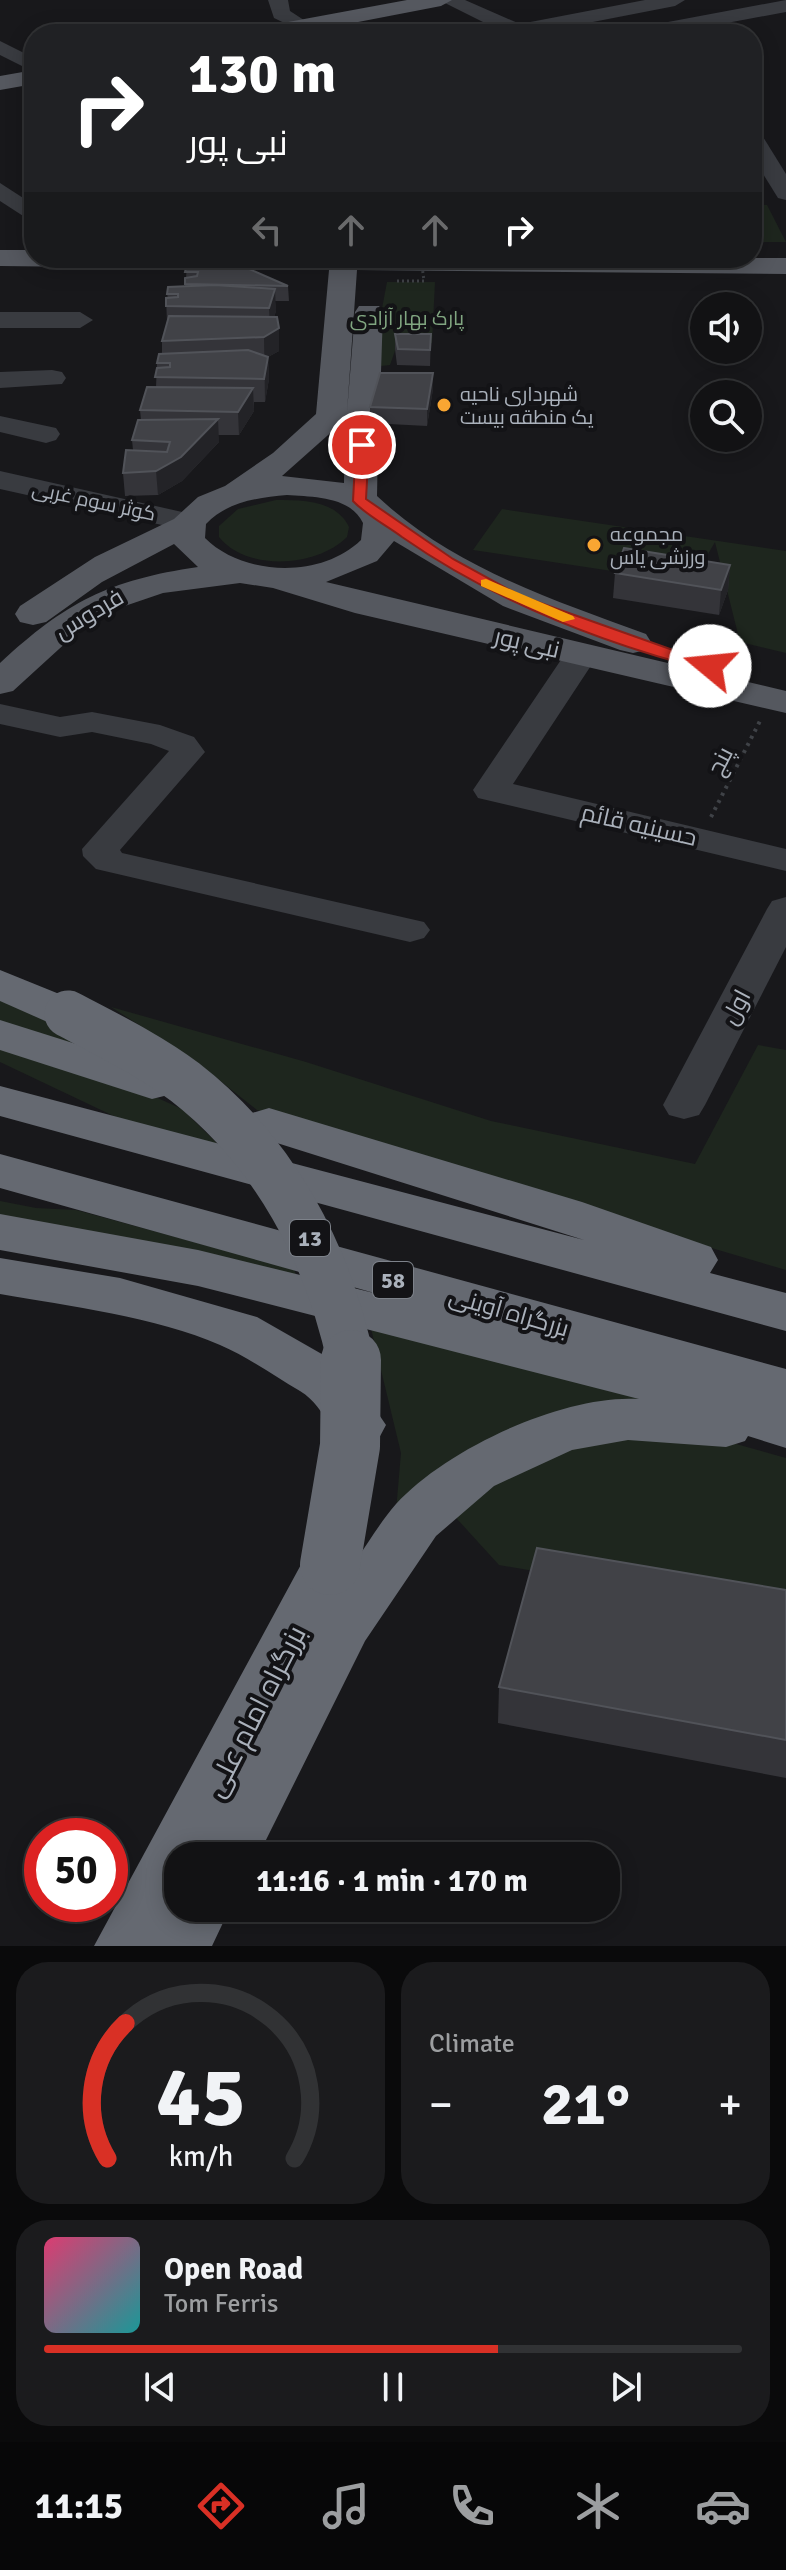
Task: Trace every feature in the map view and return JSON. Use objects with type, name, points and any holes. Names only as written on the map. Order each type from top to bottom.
[{"type":"highway","name":"بزرگراه امام علی","points":[[0,984],[68,1014],[137,1051],[197,1091],[262,1161],[309,1236],[335,1293],[353,1370],[344,1503],[330,1565],[185,1842]]},
{"type":"highway","points":[[0,1034],[152,1084]]},
{"type":"highway","points":[[0,1101],[786,1312]]},
{"type":"highway","points":[[269,1124],[564,1214],[786,1293]]},
{"type":"highway","name":"بزرگراه آوینی","points":[[0,1171],[786,1389]]},
{"type":"highway","points":[[0,1232],[198,1268],[641,1379],[786,1428]]},
{"type":"highway","points":[[0,1276],[120,1297],[238,1331],[329,1383],[359,1423],[369,1462],[362,1538],[344,1624]]},
{"type":"highway","points":[[232,1842],[344,1624],[416,1520],[474,1471],[519,1448],[565,1430],[628,1419],[786,1428]]},
{"type":"highway","name":"بزرگراه امام علی","points":[[127,1946],[164,1881]]},
{"type":"highway","points":[[177,1946],[190,1922]]},
{"type":"main road","points":[[314,24],[441,0]]},
{"type":"main road","points":[[0,83],[24,79]]},
{"type":"main road","points":[[0,244],[24,245]]},
{"type":"main road","points":[[762,253],[786,254]]},
{"type":"main road","points":[[0,258],[24,258]]},
{"type":"main road","points":[[762,266],[786,266]]},
{"type":"main road","points":[[234,492],[284,460],[331,417],[357,268]]},
{"type":"main road","points":[[358,268],[365,402],[358,427],[368,508]]},
{"type":"main road","name":"نبی پور","points":[[234,492],[259,487],[301,486],[339,492],[448,562],[515,599],[614,637],[710,666],[781,694]]},
{"type":"main road","name":"فردوس","points":[[0,641],[80,577],[115,557],[188,524],[199,510],[234,492]]},
{"type":"main road","name":"فردوس","points":[[0,683],[47,638],[107,598],[168,580],[326,571],[367,553],[378,540],[381,527],[368,508]]},
{"type":"main road","name":"نبی پور","points":[[188,524],[188,540],[197,554],[216,565],[355,602],[581,655],[781,694]]},
{"type":"street","points":[[278,0],[281,14],[299,24]]},
{"type":"street","points":[[449,0],[494,24]]},
{"type":"street","points":[[550,24],[675,0]]},
{"type":"street","points":[[716,24],[786,6]]},
{"type":"street","points":[[0,47],[24,60]]},
{"type":"street","points":[[762,160],[778,196]]},
{"type":"street","points":[[0,190],[24,209]]},
{"type":"street","points":[[0,218],[24,217]]},
{"type":"street","points":[[0,320],[80,320]]},
{"type":"street","points":[[0,380],[52,378]]},
{"type":"street","points":[[0,424],[46,434]]},
{"type":"street","name":"کوثر سوم غربی","points":[[0,480],[188,524]]},
{"type":"street","name":"حسینیه قائم","points":[[581,655],[491,790],[786,860]]},
{"type":"street","points":[[0,694],[76,709],[92,722]]},
{"type":"street","points":[[0,714],[60,727],[92,722],[160,735],[182,744],[187,752],[101,849],[102,856],[109,861],[410,930]]},
{"type":"street","name":"اول","points":[[684,1105],[776,952],[786,909]]},
{"type":"path","points":[[397,281],[424,281],[422,268]]},
{"type":"path","name":"پنج","points":[[700,840],[781,694]]},
{"type":"green space","points":[[762,205],[767,205],[786,242],[762,242]]},
{"type":"green space","name":"پارک بهار آزادی","points":[[387,282],[435,282],[432,343],[397,345],[390,365],[371,367]]},
{"type":"green space","points":[[276,500],[308,501],[336,511],[349,527],[347,537],[318,555],[282,561],[247,556],[219,537],[219,526],[238,509]]},
{"type":"green space","name":"مجموعه ورزشی یاس","points":[[502,509],[786,551],[786,653],[740,642],[715,542],[691,583],[473,550]]},
{"type":"green space","points":[[0,998],[117,1055],[0,1024]]},
{"type":"green space","points":[[111,1007],[306,1062],[491,1121],[695,1164],[758,1045],[786,1050],[786,1270],[320,1132],[257,1110],[194,1060]]},
{"type":"green space","points":[[0,1040],[102,1073],[182,1109],[223,1149],[120,1119],[0,1062]]},
{"type":"green space","points":[[0,1201],[36,1208],[76,1210],[294,1269],[300,1286],[0,1226]]},
{"type":"green space","points":[[369,1320],[695,1413],[623,1408],[394,1534],[401,1453]]},
{"type":"green space","points":[[700,1434],[786,1458],[786,1614],[499,1565],[448,1509],[566,1441]]},
{"type":"building","points":[[186,268],[247,268],[288,286],[185,284],[185,278],[197,276],[198,272],[185,272]]},
{"type":"building","points":[[215,285],[275,289],[269,308],[166,306],[166,298],[178,297],[178,294],[167,294],[168,287]]},
{"type":"building","points":[[169,316],[277,317],[279,328],[264,337],[162,341]]},
{"type":"building","points":[[395,334],[431,334],[430,350],[398,349]]},
{"type":"building","points":[[248,350],[268,357],[264,379],[155,377],[157,368],[170,367],[170,363],[157,363],[159,354]]},
{"type":"building","points":[[380,373],[433,373],[427,409],[370,407]]},
{"type":"building","points":[[147,387],[253,388],[238,412],[140,410]]},
{"type":"building","points":[[218,419],[181,457],[156,471],[123,473],[126,450],[167,452],[170,442],[132,440],[138,420]]},
{"type":"building","points":[[624,548],[730,565],[721,590],[615,573]]},
{"type":"building","points":[[537,1548],[786,1590],[786,1740],[499,1687]]},
{"type":"slow traffic","points":[[486,583],[515,599],[568,619]]},
{"type":"place","name":"شهرداری ناحیه یک منطقه بیست","points":[[444,405]]},
{"type":"place","name":"مجموعه ورزشی یاس","points":[[594,545]]},
{"type":"route","points":[[362,445],[360,501],[448,562],[515,599],[614,637],[710,666]]}]
